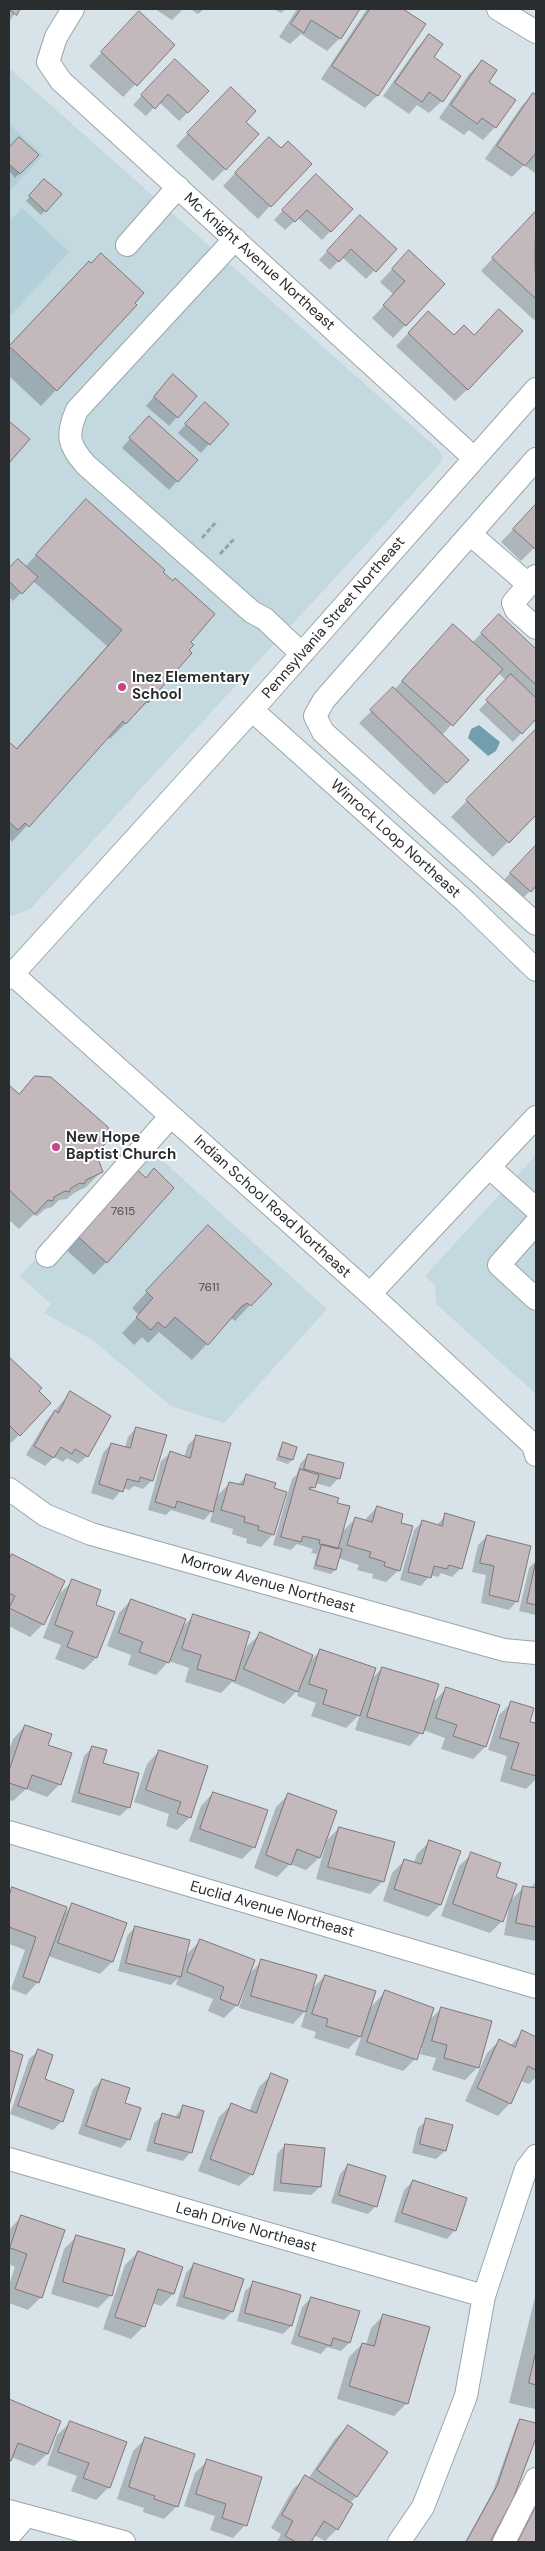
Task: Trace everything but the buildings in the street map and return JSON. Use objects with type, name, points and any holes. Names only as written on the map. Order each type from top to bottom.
[{"type":"street","name":"Mc Knight Avenue Northeast","points":[[73,9],[56,37],[48,62],[61,82],[474,458]]},
{"type":"street","points":[[498,9],[536,32]]},
{"type":"street","points":[[127,245],[178,187]]},
{"type":"street","points":[[235,239],[77,410],[69,428],[70,440],[75,452],[86,465],[252,612],[265,619],[302,654]]},
{"type":"street","name":"Pennsylvania Street Northeast","points":[[10,975],[252,710],[536,389]]},
{"type":"street","points":[[536,459],[324,700],[315,716],[323,732],[536,924]]},
{"type":"street","points":[[470,534],[532,580],[513,603],[516,610],[536,628]]},
{"type":"street","name":"Winrock Loop Northeast","points":[[252,710],[465,901],[536,970]]},
{"type":"street","name":"Indian School Road Northeast","points":[[10,975],[370,1294],[535,1449]]},
{"type":"street","points":[[47,1256],[171,1116]]},
{"type":"street","points":[[370,1294],[536,1117]]},
{"type":"street","points":[[489,1167],[536,1209]]},
{"type":"street","points":[[536,1224],[499,1265],[536,1299]]},
{"type":"street","name":"Morrow Avenue Northeast","points":[[9,1489],[46,1514],[90,1534],[504,1650],[536,1653]]},
{"type":"street","name":"Euclid Avenue Northeast","points":[[9,1832],[536,1987]]},
{"type":"street","points":[[399,2542],[423,2507],[466,2396],[484,2296],[526,2169],[536,2156]]},
{"type":"street","name":"Leah Drive Northeast","points":[[9,2159],[484,2296]]},
{"type":"street","points":[[504,2542],[536,2479]]},
{"type":"street","points":[[9,2536],[18,2513],[124,2542]]},
{"type":"path","points":[[204,536],[216,522]]},
{"type":"path","points":[[221,553],[235,538]]},
{"type":"shaded area","name":"Inez Elementary School","points":[[9,68],[439,450],[443,458],[439,465],[30,909],[12,916],[9,915]]},
{"type":"shaded area","points":[[9,124],[43,155],[9,192]]},
{"type":"shaded area","points":[[22,208],[69,252],[11,315],[9,313],[9,222]]},
{"type":"shaded area","points":[[479,725],[500,742],[496,751],[488,756],[468,738],[471,729]]},
{"type":"shaded area","points":[[144,1144],[327,1309],[224,1423],[171,1406],[94,1341],[44,1313],[51,1304],[20,1276]]},
{"type":"shaded area","points":[[536,1155],[536,1394],[436,1304],[435,1285],[425,1276]]},
{"type":"place","name":"Inez Elementary School","points":[[122,687]]},
{"type":"place","name":"New Hope Baptist Church","points":[[56,1147]]}]
